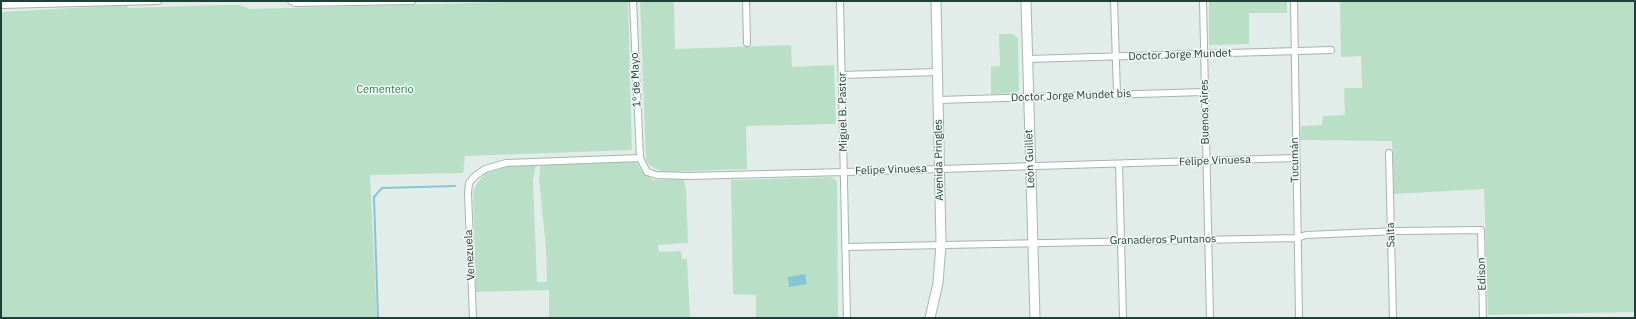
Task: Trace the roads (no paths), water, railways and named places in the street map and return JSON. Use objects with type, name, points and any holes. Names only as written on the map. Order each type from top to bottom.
[{"type":"main road","name":"Avenida Pringles","points":[[930,318],[938,283],[941,244],[936,1]]},
{"type":"main road","name":"León Guillet","points":[[1026,1],[1035,318]]},
{"type":"street","points":[[1,5],[158,1]]},
{"type":"street","points":[[291,1],[295,3],[412,1]]},
{"type":"street","name":"1º de Mayo","points":[[633,1],[640,158]]},
{"type":"street","points":[[746,1],[747,43]]},
{"type":"street","name":"Miguel B. Pastor","points":[[840,1],[847,318]]},
{"type":"street","points":[[1114,1],[1117,94]]},
{"type":"street","name":"Buenos Aires","points":[[1203,1],[1210,318]]},
{"type":"street","name":"Tucumán","points":[[1294,1],[1295,158],[1299,318]]},
{"type":"street","name":"Doctor Jorge Mundet","points":[[1028,59],[1331,50]]},
{"type":"street","points":[[842,75],[937,72]]},
{"type":"street","name":"Doctor Jorge Mundet bis","points":[[938,100],[1204,92]]},
{"type":"street","name":"Salta","points":[[1389,153],[1393,318]]},
{"type":"street","name":"Venezuela","points":[[473,318],[468,193],[470,183],[485,169],[506,163],[640,158]]},
{"type":"street","name":"Felipe Vinuesa","points":[[640,158],[646,172],[656,175],[688,176],[1295,158]]},
{"type":"street","points":[[1119,164],[1123,318]]},
{"type":"street","name":"Granaderos Puntanos","points":[[845,247],[1033,242],[1297,238],[1306,236],[1391,232],[1481,230]]},
{"type":"street","name":"Edison","points":[[1481,230],[1483,318]]},
{"type":"water","points":[[805,274],[807,284],[789,287],[788,277]]},
{"type":"waterway","points":[[378,318],[374,197],[382,188],[455,186]]},
{"type":"park label","name":"Cementerio","points":[[385,90]]}]
